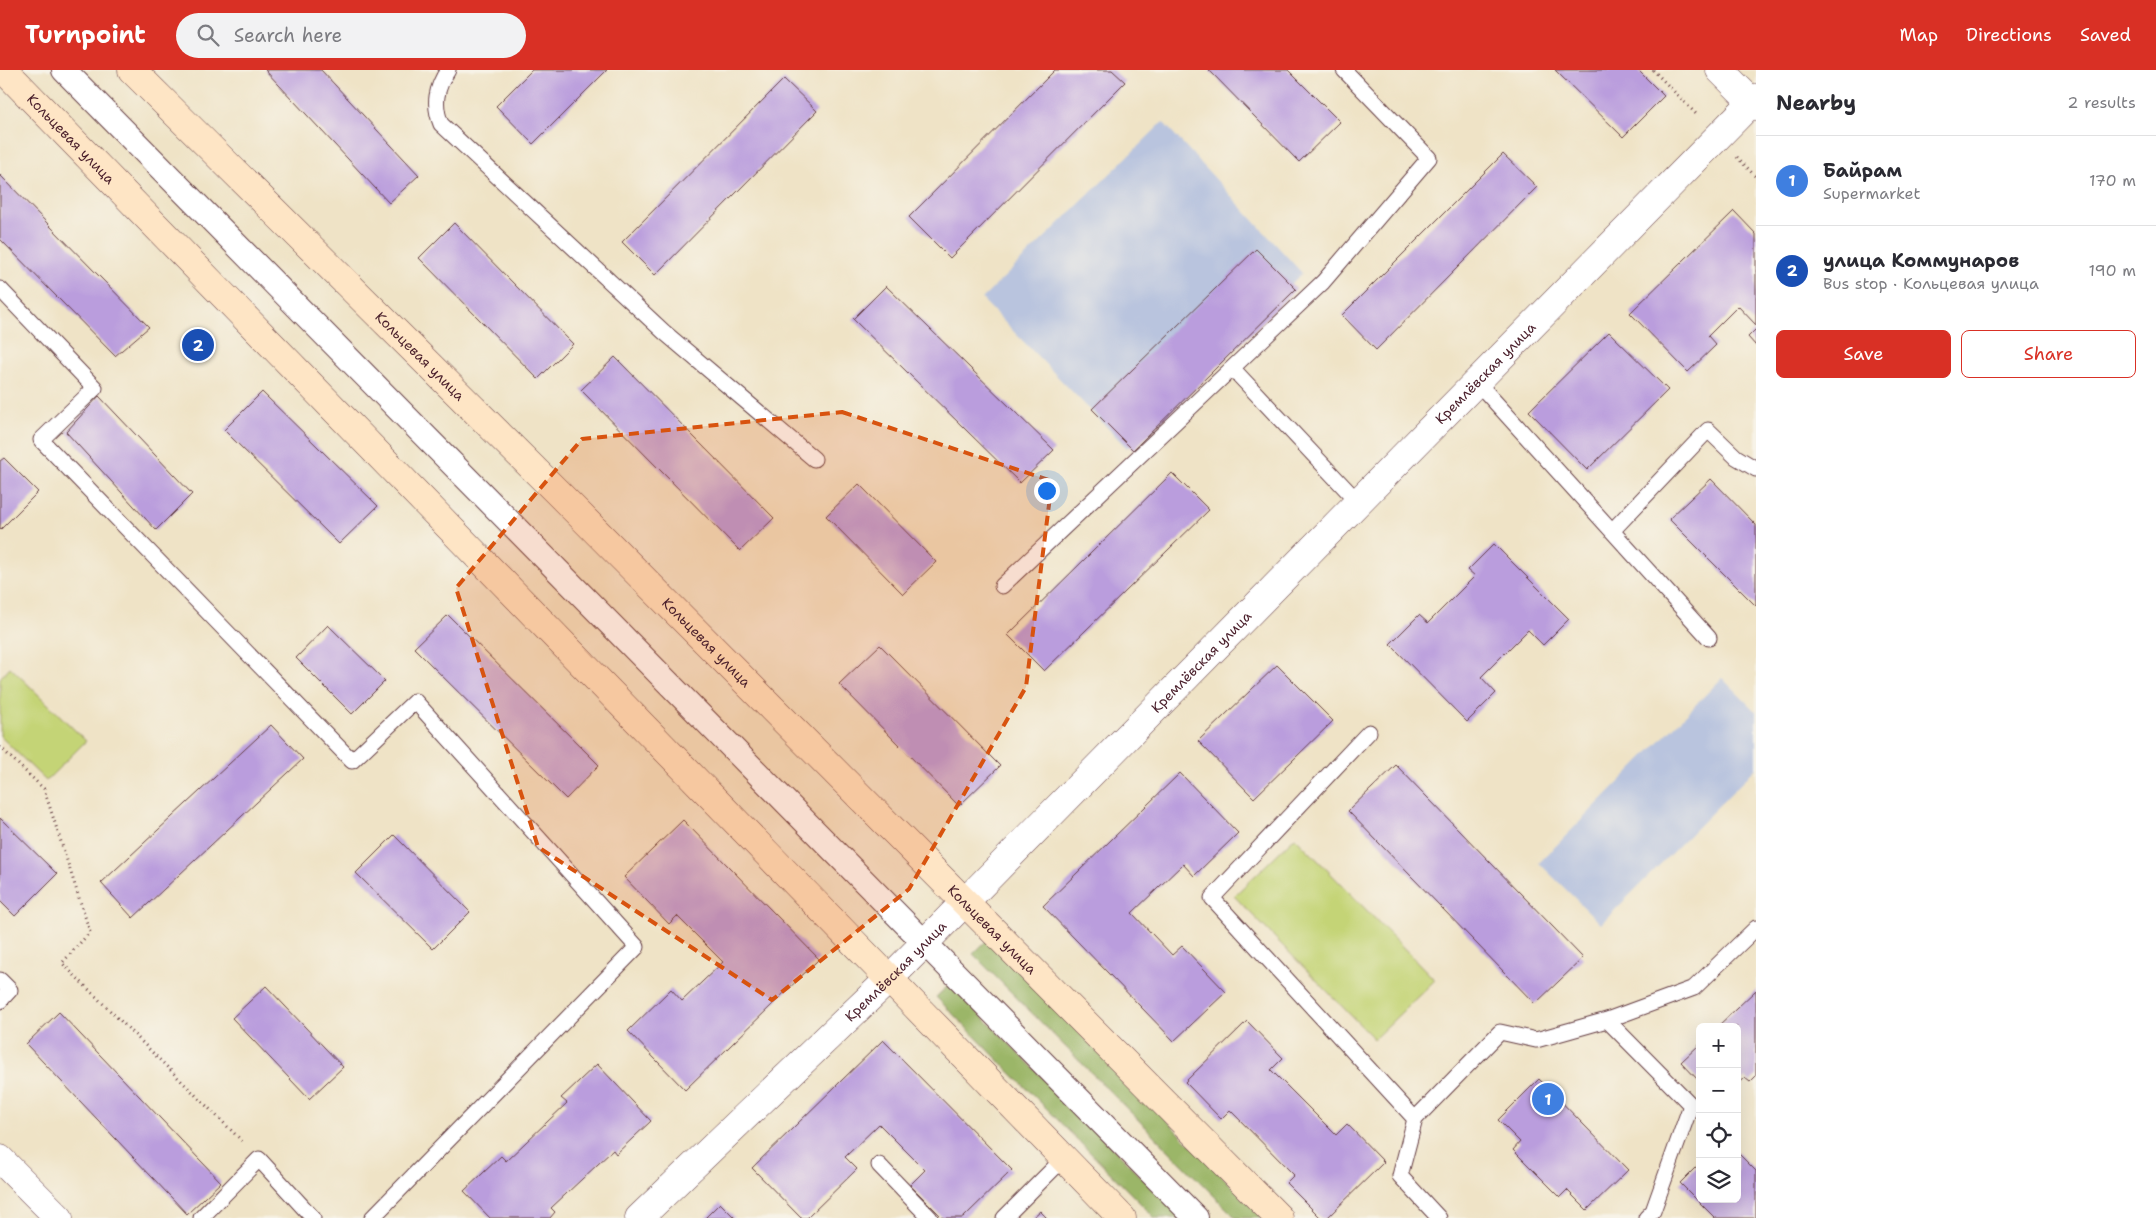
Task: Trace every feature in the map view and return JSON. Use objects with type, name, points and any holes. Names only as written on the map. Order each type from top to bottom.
[{"type":"main road","name":"Кольцевая улица","points":[[4,70],[1122,1218]]},
{"type":"main road","name":"Кольцевая улица","points":[[132,70],[558,493],[1279,1218]]},
{"type":"street","points":[[64,70],[1196,1218]]},
{"type":"street","points":[[1720,70],[1755,102]]},
{"type":"street","name":"Кремлёвская улица","points":[[638,1218],[890,978],[1476,382],[1755,102]]},
{"type":"street","points":[[0,1159],[59,1218]]},
{"type":"lane","points":[[448,70],[440,81],[436,93],[436,105],[441,124],[664,332],[814,459]]},
{"type":"lane","points":[[1002,586],[1323,282],[1429,158],[1344,70]]},
{"type":"lane","points":[[0,289],[95,388],[42,440],[352,761],[415,701],[637,947],[372,1218]]},
{"type":"lane","points":[[1233,369],[1358,502]]},
{"type":"lane","points":[[1476,382],[1708,638]]},
{"type":"lane","points":[[1612,531],[1708,430],[1736,457],[1756,469]]},
{"type":"lane","points":[[1369,732],[1212,898],[1415,1119]]},
{"type":"lane","points":[[1439,1218],[1400,1176],[1415,1119],[1500,1032],[1536,1040],[1607,1020],[1694,988],[1756,928]]},
{"type":"lane","points":[[0,980],[10,990],[0,1001]]},
{"type":"lane","points":[[1607,1020],[1691,1105],[1654,1210],[1646,1218]]},
{"type":"lane","points":[[201,1218],[259,1158],[312,1218]]},
{"type":"lane","points":[[1004,1218],[1064,1158]]},
{"type":"lane","points":[[880,1165],[930,1218]]},
{"type":"path","points":[[0,747],[44,789],[90,932],[62,963],[259,1158]]},
{"type":"highlighted area","points":[[842,412],[1052,481],[1026,687],[909,889],[772,1000],[538,847],[456,588],[582,439]]},
{"type":"shaded area","points":[[1163,122],[1302,273],[1127,448],[982,299]]},
{"type":"shaded area","points":[[1722,678],[1756,712],[1756,768],[1601,924],[1539,863]]},
{"type":"green space","points":[[10,667],[86,741],[46,781],[0,736],[0,678]]},
{"type":"green space","points":[[1295,837],[1435,980],[1374,1039],[1234,896]]},
{"type":"green space","points":[[987,940],[1264,1218],[1236,1218],[973,954]]},
{"type":"green space","points":[[950,984],[1182,1218],[1155,1218],[936,997]]},
{"type":"building","points":[[265,70],[321,70],[419,175],[389,203]]},
{"type":"building","points":[[532,70],[607,70],[533,144],[496,106]]},
{"type":"building","points":[[1055,70],[1112,70],[1125,82],[950,258],[909,217]]},
{"type":"building","points":[[1209,70],[1288,70],[1340,122],[1299,162]]},
{"type":"building","points":[[1555,70],[1638,70],[1664,96],[1623,137]]},
{"type":"building","points":[[784,79],[817,111],[655,275],[622,242]]},
{"type":"building","points":[[1503,154],[1537,187],[1376,350],[1342,315]]},
{"type":"building","points":[[0,175],[149,327],[115,356],[0,239]]},
{"type":"building","points":[[1734,211],[1756,234],[1756,325],[1738,306],[1708,336],[1716,345],[1688,372],[1630,313]]},
{"type":"building","points":[[454,223],[573,344],[538,379],[419,258]]},
{"type":"building","points":[[1256,249],[1296,289],[1133,450],[1092,409]]},
{"type":"building","points":[[886,286],[1054,450],[1020,483],[853,319]]},
{"type":"building","points":[[1756,329],[1756,346],[1748,337]]},
{"type":"building","points":[[1609,332],[1668,390],[1587,470],[1529,411]]},
{"type":"building","points":[[615,357],[774,518],[740,551],[581,390]]},
{"type":"building","points":[[262,392],[378,506],[339,544],[224,430]]},
{"type":"building","points":[[99,396],[192,494],[156,530],[66,432]]},
{"type":"building","points":[[4,458],[38,492],[0,530],[0,461]]},
{"type":"building","points":[[1172,473],[1209,510],[1044,671],[1008,635]]},
{"type":"building","points":[[1711,479],[1756,525],[1756,606],[1669,519]]},
{"type":"building","points":[[859,484],[936,562],[903,594],[826,516]]},
{"type":"building","points":[[1494,544],[1569,619],[1543,645],[1528,630],[1481,677],[1496,693],[1467,722],[1390,644],[1419,615],[1428,623],[1475,576],[1468,570]]},
{"type":"building","points":[[448,615],[599,765],[566,799],[414,648]]},
{"type":"building","points":[[328,625],[385,681],[352,714],[296,658]]},
{"type":"building","points":[[880,645],[1000,766],[959,806],[839,684]]},
{"type":"building","points":[[1277,665],[1333,721],[1254,798],[1198,741]]},
{"type":"building","points":[[271,725],[303,759],[133,918],[101,883]]},
{"type":"building","points":[[1396,765],[1583,958],[1535,1004],[1348,811]]},
{"type":"building","points":[[1180,773],[1238,833],[1194,876],[1183,864],[1132,913],[1172,955],[1182,946],[1226,992],[1174,1041],[1043,906]]},
{"type":"building","points":[[0,818],[57,874],[15,916],[0,901]]},
{"type":"building","points":[[683,820],[819,959],[685,1090],[628,1031],[671,989],[682,1001],[723,962],[677,916],[669,924],[624,877]]},
{"type":"building","points":[[394,835],[470,912],[433,949],[356,873]]},
{"type":"building","points":[[266,986],[343,1067],[309,1099],[232,1018]]},
{"type":"building","points":[[1756,990],[1756,1076],[1750,1082],[1745,1078],[1741,1082],[1741,1023],[1721,1023]]},
{"type":"building","points":[[59,1012],[221,1182],[187,1214],[26,1044]]},
{"type":"building","points":[[1247,1021],[1283,1058],[1271,1070],[1336,1135],[1347,1124],[1384,1162],[1327,1218],[1321,1218],[1286,1183],[1294,1175],[1230,1110],[1221,1119],[1185,1082]]},
{"type":"building","points":[[883,1040],[1012,1170],[963,1218],[943,1218],[910,1185],[925,1170],[879,1124],[845,1157],[857,1169],[807,1218],[801,1218],[752,1168]]},
{"type":"building","points":[[1696,1048],[1696,1078],[1681,1062]]},
{"type":"building","points":[[597,1064],[651,1121],[616,1154],[613,1150],[551,1208],[555,1212],[550,1218],[490,1218],[464,1191],[501,1156],[506,1161],[567,1103],[561,1098]]},
{"type":"building","points":[[1539,1079],[1628,1170],[1587,1210],[1567,1190],[1560,1197],[1513,1150],[1520,1142],[1498,1120]]},
{"type":"building","points":[[1741,1156],[1756,1171],[1756,1218],[1715,1218],[1700,1203],[1741,1203]]},
{"type":"building","points":[[1696,1167],[1696,1199],[1680,1183]]},
{"type":"building","points":[[720,1203],[735,1218],[705,1218]]},
{"type":"building","points":[[1040,1211],[1047,1218],[1032,1218]]},
{"type":"place","name":"улица Коммунаров","points":[[198,345]]},
{"type":"place","name":"Байрам","points":[[1548,1099]]}]
